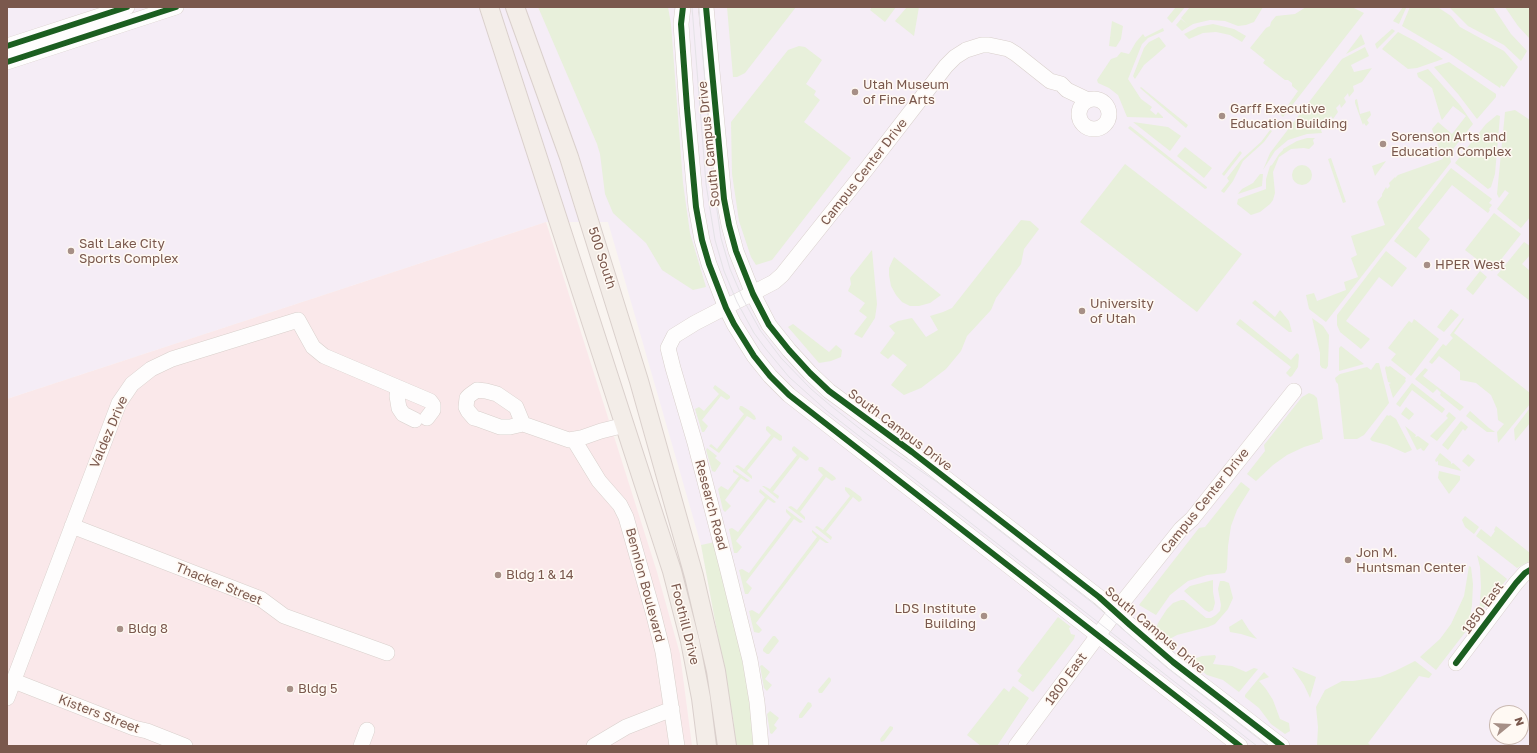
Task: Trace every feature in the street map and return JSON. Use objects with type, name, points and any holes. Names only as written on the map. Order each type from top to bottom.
[{"type":"main road","points":[[489,7],[625,425],[653,430]]},
{"type":"main road","name":"500 South","points":[[515,7],[569,157],[619,312],[677,513]]},
{"type":"main road","name":"Foothill Drive","points":[[625,425],[672,571],[690,641],[701,698],[707,746]]},
{"type":"main road","name":"Foothill Drive","points":[[677,513],[694,576],[711,649],[727,746]]},
{"type":"street","points":[[7,46],[127,7]]},
{"type":"street","points":[[7,62],[176,7]]},
{"type":"street","points":[[677,7],[681,24]]},
{"type":"street","name":"South Campus Drive","points":[[683,7],[681,24],[687,108],[696,207],[702,240],[709,264],[731,305],[734,324],[754,356],[770,376],[789,395],[1240,746]]},
{"type":"street","name":"South Campus Drive","points":[[706,7],[724,199],[729,225],[736,251],[753,294],[770,325],[789,350],[814,377],[829,390],[1100,597],[1173,662],[1282,746]]},
{"type":"street","name":"Campus Center Drive","points":[[731,305],[774,282],[782,275],[946,66],[960,53],[982,45],[1001,47],[1016,54],[1050,81],[1062,97],[1083,106]]},
{"type":"street","name":"Research Road","points":[[731,305],[695,323],[674,336],[668,348],[672,368],[695,443],[726,560],[750,660],[757,702],[761,746]]},
{"type":"street","name":"Valdez Drive","points":[[7,698],[119,403],[132,384],[146,372],[161,363],[298,320],[313,347],[324,356],[430,401],[433,405],[433,410],[421,419],[403,414],[399,408],[396,396],[398,388]]},
{"type":"street","name":"Campus Center Drive","points":[[1116,611],[1181,529],[1192,520],[1294,390]]},
{"type":"street","points":[[523,424],[548,434],[574,440],[625,425]]},
{"type":"street","name":"Bennion Boulevard","points":[[574,440],[599,481],[620,505],[626,517],[663,652],[677,746]]},
{"type":"street","name":"Thacker Street","points":[[72,526],[261,599],[284,616],[387,653]]},
{"type":"street","name":"1850 East","points":[[1456,663],[1516,582],[1530,570]]},
{"type":"street","name":"1800 East","points":[[1016,746],[1116,611]]},
{"type":"street","name":"Kisters Street","points":[[14,681],[134,728],[147,731],[185,746]]},
{"type":"street","points":[[594,746],[626,727],[672,709]]},
{"type":"street","points":[[361,746],[367,730]]},
{"type":"shaded area","name":"University of Utah","points":[[7,7],[1530,7],[1530,746],[736,746],[733,718],[701,545],[608,222],[546,222],[7,399]]},
{"type":"shaded area","points":[[546,222],[657,572],[680,654],[692,746],[7,746],[7,399]]},
{"type":"green space","points":[[538,7],[668,7],[671,24],[683,183],[690,233],[706,287],[693,290],[662,270],[646,243],[613,213],[605,194],[600,154],[597,144]]},
{"type":"green space","points":[[727,7],[796,7],[745,73],[737,77],[733,77]]},
{"type":"green space","points":[[872,7],[896,7],[885,22],[870,10]]},
{"type":"green space","points":[[907,7],[919,7],[914,36],[895,21]]},
{"type":"green space","points":[[1176,7],[1185,7],[1172,23],[1167,18]]},
{"type":"green space","points":[[1190,7],[1263,7],[1254,22],[1246,25],[1238,26],[1225,21],[1210,20],[1193,24],[1182,31],[1176,25],[1181,19],[1187,24],[1181,18]]},
{"type":"green space","points":[[1306,7],[1352,7],[1364,13],[1283,117],[1281,115],[1298,91],[1292,86],[1292,83],[1285,80],[1263,63],[1265,60],[1250,48],[1266,28],[1270,26],[1271,22],[1276,16],[1295,14]]},
{"type":"green space","points":[[1403,7],[1406,8],[1399,24],[1393,21]]},
{"type":"green space","points":[[1410,7],[1439,8],[1451,16],[1460,27],[1504,51],[1518,67],[1504,87],[1501,85],[1500,88],[1450,54],[1402,26]]},
{"type":"green space","points":[[1449,7],[1493,7],[1511,34],[1527,51],[1521,61],[1504,45],[1468,26]]},
{"type":"green space","points":[[1505,7],[1530,7],[1530,39],[1518,26]]},
{"type":"green space","points":[[1112,21],[1123,26],[1121,39],[1116,47],[1109,46]]},
{"type":"green space","points":[[1213,24],[1234,29],[1246,36],[1242,42],[1230,35],[1216,32],[1203,33],[1189,39],[1184,34],[1198,27]]},
{"type":"green space","points":[[1163,28],[1164,31],[1148,38],[1142,44],[1128,79],[1141,99],[1152,107],[1150,110],[1156,115],[1158,112],[1163,118],[1127,117],[1118,95],[1109,88],[1098,83],[1097,80],[1111,59],[1117,57],[1121,52],[1129,54],[1143,34],[1145,37]]},
{"type":"green space","points":[[1392,29],[1395,31],[1377,49],[1375,44]]},
{"type":"green space","points":[[1398,32],[1443,59],[1417,68],[1408,69],[1382,49]]},
{"type":"green space","points":[[1361,34],[1365,44],[1346,54]]},
{"type":"green space","points":[[1159,37],[1166,46],[1144,65],[1135,79],[1133,76],[1144,48],[1149,42]]},
{"type":"green space","points":[[799,46],[805,47],[822,60],[806,84],[816,91],[814,95],[820,100],[804,122],[851,158],[772,260],[756,265],[751,257],[739,221],[732,174],[731,122],[788,50]]},
{"type":"green space","points":[[1365,47],[1369,56],[1351,65],[1354,72],[1372,68],[1362,82],[1353,86],[1354,91],[1349,97],[1348,93],[1344,98],[1346,102],[1341,108],[1340,104],[1336,108],[1338,112],[1333,119],[1331,116],[1329,119],[1330,123],[1324,130],[1323,127],[1321,130],[1322,133],[1307,134],[1288,140],[1275,151],[1263,170],[1270,153],[1342,59]]},
{"type":"green space","points":[[1449,62],[1496,94],[1496,97],[1477,119],[1458,94],[1434,67]]},
{"type":"green space","points":[[1428,69],[1460,105],[1473,124],[1449,154],[1451,162],[1326,322],[1309,309],[1306,295],[1314,293],[1317,301],[1346,290],[1344,282],[1358,277],[1351,258],[1357,255],[1351,236],[1385,225],[1377,202],[1382,196],[1386,187],[1387,189],[1390,186],[1389,183],[1398,175],[1443,159],[1432,129],[1438,122],[1452,134],[1466,116],[1453,106],[1442,120],[1432,88],[1418,77],[1417,73]]},
{"type":"green space","points":[[1141,87],[1188,125],[1186,128],[1140,88]]},
{"type":"green space","points":[[1357,99],[1360,114],[1370,111],[1371,115],[1367,120],[1369,123],[1366,126],[1364,123],[1363,125],[1355,103],[1355,100]]},
{"type":"green space","points":[[1515,110],[1530,120],[1530,217],[1521,228],[1497,209],[1509,193],[1505,190],[1499,198],[1497,194],[1505,112]]},
{"type":"green space","points":[[1497,115],[1500,116],[1495,174],[1491,187],[1488,189],[1455,163],[1486,124]]},
{"type":"green space","points":[[1133,122],[1168,127],[1181,136],[1170,151]]},
{"type":"green space","points":[[1130,126],[1207,188],[1205,189],[1128,128]]},
{"type":"green space","points":[[1270,130],[1272,131],[1264,142],[1243,161],[1233,181],[1224,193],[1221,191],[1229,181],[1227,178],[1241,160],[1261,142]]},
{"type":"green space","points":[[1307,138],[1315,138],[1313,140],[1314,144],[1309,149],[1291,149],[1279,157],[1273,172],[1275,193],[1270,204],[1260,212],[1251,215],[1237,204],[1238,199],[1266,189],[1266,179],[1270,166],[1283,149],[1297,141]]},
{"type":"green space","points":[[1185,147],[1212,168],[1204,178],[1177,156]]},
{"type":"green space","points":[[1240,151],[1242,153],[1224,176],[1222,174]]},
{"type":"green space","points":[[1331,158],[1346,202],[1343,203],[1328,159]]},
{"type":"green space","points":[[1386,161],[1375,176],[1372,166]]},
{"type":"green space","points":[[1125,164],[1242,254],[1197,312],[1080,222]]},
{"type":"green space","points":[[1302,165],[1309,168],[1312,175],[1309,182],[1302,185],[1295,182],[1292,175],[1295,168]]},
{"type":"green space","points":[[1451,168],[1492,199],[1489,203],[1492,205],[1488,213],[1452,185],[1418,228],[1430,239],[1416,258],[1394,241]]},
{"type":"green space","points":[[1260,174],[1263,174],[1262,186],[1238,194],[1242,189],[1253,183]]},
{"type":"green space","points":[[1494,213],[1521,234],[1492,271],[1465,250]]},
{"type":"green space","points":[[1021,220],[1030,221],[1039,229],[1024,249],[1021,264],[996,298],[991,310],[967,336],[961,351],[946,369],[921,388],[904,395],[891,385],[907,365],[893,354],[888,359],[880,353],[895,333],[889,326],[898,321],[912,318],[926,337],[938,330],[930,316],[952,308]]},
{"type":"green space","points":[[1524,242],[1530,246],[1530,255],[1522,264],[1530,271],[1530,301],[1497,275]]},
{"type":"green space","points":[[872,250],[877,304],[875,318],[862,338],[854,334],[867,317],[859,311],[865,303],[848,291],[851,284],[850,278]]},
{"type":"green space","points":[[1386,251],[1407,268],[1392,287],[1379,277],[1346,321],[1370,339],[1361,349],[1340,332],[1337,325],[1337,315]]},
{"type":"green space","points":[[894,257],[941,295],[930,303],[919,306],[910,306],[902,302],[891,286],[889,275],[889,268]]},
{"type":"green space","points":[[1480,271],[1487,277],[1473,295],[1466,289]]},
{"type":"green space","points":[[1255,300],[1275,317],[1280,310],[1289,321],[1292,332],[1289,332],[1252,303]]},
{"type":"green space","points":[[1451,309],[1459,315],[1444,332],[1437,327]]},
{"type":"green space","points":[[1312,318],[1323,326],[1329,335],[1328,366],[1326,369],[1322,368],[1320,365],[1320,353]]},
{"type":"green space","points":[[1463,318],[1464,319],[1454,333],[1530,393],[1530,404],[1498,443],[1497,432],[1504,424],[1498,420],[1497,409],[1491,395],[1476,383],[1460,380],[1460,372],[1439,356],[1432,364],[1429,362],[1443,344],[1446,346],[1453,338],[1450,335]]},
{"type":"green space","points":[[1240,319],[1291,360],[1297,353],[1299,355],[1298,367],[1292,376],[1290,377],[1286,373],[1291,367],[1236,324]]},
{"type":"green space","points":[[1414,319],[1439,339],[1411,376],[1391,360],[1396,354],[1388,348],[1409,321],[1412,323]]},
{"type":"green space","points":[[793,324],[829,352],[836,345],[842,350],[841,357],[831,361],[819,363],[788,327]]},
{"type":"green space","points":[[1341,346],[1364,364],[1339,371],[1339,348]]},
{"type":"green space","points":[[1376,363],[1379,363],[1389,403],[1364,435],[1357,439],[1344,439],[1338,384],[1335,378],[1340,374],[1367,367],[1371,370]]},
{"type":"green space","points":[[1386,366],[1390,366],[1406,378],[1406,381],[1393,398],[1389,384],[1391,383],[1388,382],[1385,368]]},
{"type":"green space","points":[[1425,368],[1428,370],[1423,376],[1464,407],[1460,411],[1440,395],[1441,393],[1437,389],[1433,393],[1415,379]]},
{"type":"green space","points":[[1412,383],[1445,409],[1442,413],[1412,390],[1400,407],[1396,404]]},
{"type":"green space","points":[[715,385],[730,396],[730,398],[727,400],[721,396],[702,420],[708,426],[704,432],[702,432],[695,409],[699,407],[704,411],[719,394],[713,388]]},
{"type":"green space","points":[[1309,393],[1317,398],[1323,439],[1320,440],[1320,442],[1304,447],[1287,455],[1273,465],[1256,481],[1247,474],[1265,451],[1264,445],[1302,397]]},
{"type":"green space","points":[[740,406],[750,411],[756,419],[754,420],[747,416],[719,453],[709,446],[711,444],[717,449],[744,414],[739,409]]},
{"type":"green space","points":[[1406,407],[1414,414],[1409,420],[1401,414]]},
{"type":"green space","points":[[1530,408],[1530,423],[1515,441],[1514,429]]},
{"type":"green space","points":[[1470,411],[1495,432],[1487,432],[1466,416]]},
{"type":"green space","points":[[1449,412],[1456,418],[1437,441],[1430,436],[1448,418],[1446,416]]},
{"type":"green space","points":[[1387,415],[1390,415],[1396,419],[1412,450],[1405,453],[1370,439]]},
{"type":"green space","points":[[1461,421],[1468,427],[1465,431],[1463,429],[1448,450],[1442,445]]},
{"type":"green space","points":[[768,426],[782,436],[782,440],[780,441],[774,437],[747,471],[752,476],[752,479],[735,466],[738,465],[744,469],[771,435],[766,430],[766,427]]},
{"type":"green space","points":[[1405,426],[1416,435],[1415,437],[1418,436],[1429,444],[1424,451],[1421,448],[1417,450]]},
{"type":"green space","points":[[794,446],[809,459],[806,461],[800,457],[773,492],[779,496],[778,499],[762,486],[770,489],[797,455],[792,450]]},
{"type":"green space","points":[[707,448],[717,456],[715,458],[721,463],[715,472],[712,471],[706,450]]},
{"type":"green space","points":[[1440,453],[1461,471],[1438,465],[1438,461],[1436,462],[1435,460]]},
{"type":"green space","points":[[1468,454],[1475,460],[1469,467],[1462,461]]},
{"type":"green space","points":[[819,467],[822,467],[836,479],[832,481],[826,477],[800,512],[805,517],[805,520],[788,507],[791,506],[797,510],[823,475],[818,470]]},
{"type":"green space","points":[[733,469],[750,481],[747,482],[741,478],[725,500],[731,506],[725,512],[723,510],[718,489],[721,486],[728,490],[739,476],[733,472]]},
{"type":"green space","points":[[1439,471],[1460,476],[1460,480],[1449,494],[1438,478]]},
{"type":"green space","points":[[1241,482],[1250,489],[1237,510],[1231,526],[1227,569],[1225,573],[1207,575],[1188,581],[1170,595],[1156,615],[1139,605],[1199,528],[1205,527]]},
{"type":"green space","points":[[845,487],[849,488],[861,497],[862,500],[859,502],[853,497],[826,532],[832,537],[831,540],[815,527],[817,526],[823,530],[850,496],[845,490]]},
{"type":"green space","points":[[760,489],[776,502],[774,503],[768,499],[736,541],[742,547],[737,553],[734,553],[729,529],[732,528],[738,532],[765,497],[759,492]]},
{"type":"green space","points":[[786,509],[803,522],[800,523],[794,519],[746,582],[752,588],[748,594],[745,594],[739,570],[742,569],[749,573],[791,517],[786,512]]},
{"type":"green space","points":[[1465,516],[1479,527],[1474,534],[1465,527],[1462,520]]},
{"type":"green space","points":[[1496,526],[1530,553],[1530,561],[1517,568],[1476,536],[1481,529],[1491,537]]},
{"type":"green space","points":[[812,530],[829,543],[826,543],[820,539],[756,623],[762,630],[759,633],[754,632],[749,611],[752,610],[759,614],[817,537]]},
{"type":"green space","points":[[715,542],[740,644],[752,717],[755,746],[736,746],[733,718],[701,545]]},
{"type":"green space","points":[[1477,555],[1507,579],[1479,614],[1481,587],[1480,567]]},
{"type":"green space","points":[[1469,566],[1471,567],[1473,584],[1470,626],[1436,670],[1420,657],[1440,639],[1451,624],[1464,596]]},
{"type":"green space","points":[[1213,580],[1215,603],[1213,610],[1209,612],[1184,591],[1190,586]]},
{"type":"green space","points":[[1220,581],[1229,583],[1233,598],[1228,609],[1215,624],[1177,635],[1166,641],[1155,632],[1158,623],[1167,609],[1173,603],[1181,600],[1184,600],[1206,618],[1211,618],[1216,615],[1220,611],[1221,605],[1218,589]]},
{"type":"green space","points":[[1058,617],[1071,627],[1069,628],[1071,634],[1075,635],[1074,639],[1033,692],[1018,681],[1022,675],[1017,671]]},
{"type":"green space","points":[[1242,619],[1257,639],[1230,632],[1229,627]]},
{"type":"green space","points":[[773,636],[775,636],[779,641],[769,654],[767,654],[763,651],[763,649]]},
{"type":"green space","points":[[1215,655],[1216,657],[1213,664],[1232,666],[1246,672],[1254,668],[1258,669],[1239,692],[1223,680],[1207,675],[1193,664],[1191,660],[1202,656]]},
{"type":"green space","points":[[1415,661],[1432,674],[1429,678],[1419,676],[1368,743],[1371,746],[1317,746],[1318,727],[1316,707],[1325,690],[1342,681],[1380,677]]},
{"type":"green space","points":[[762,665],[770,672],[765,679],[772,685],[767,691],[764,688],[760,666]]},
{"type":"green space","points":[[1292,667],[1316,677],[1310,698],[1304,685]]},
{"type":"green space","points":[[1264,672],[1269,677],[1259,681],[1273,700],[1280,719],[1289,723],[1290,731],[1285,734],[1271,724],[1259,708],[1245,697],[1245,695]]},
{"type":"green space","points":[[829,677],[831,681],[822,693],[819,693],[818,690]]},
{"type":"green space","points":[[1013,686],[1029,698],[997,746],[981,746],[967,735],[1004,688],[1009,692]]},
{"type":"green space","points":[[808,702],[811,703],[812,706],[802,718],[799,718],[799,715]]},
{"type":"green space","points":[[770,711],[779,718],[774,725],[777,728],[772,734],[770,733],[767,714]]},
{"type":"green space","points":[[890,726],[893,727],[893,729],[884,741],[881,742],[880,739]]},
{"type":"tram line","points":[[692,7],[706,184],[715,240],[724,271],[737,302],[754,333],[765,348],[789,377],[827,411],[1257,746]]},
{"type":"tram line","points":[[699,7],[713,182],[721,238],[730,269],[743,299],[760,330],[781,358],[811,389],[831,406],[868,435],[937,482],[1094,604],[1166,667],[1268,746]]},
{"type":"cycle path","points":[[7,46],[127,7]]},
{"type":"cycle path","points":[[7,62],[176,7]]},
{"type":"cycle path","points":[[683,7],[681,24],[687,108],[696,207],[702,240],[709,264],[726,308],[754,356],[770,376],[789,395],[1240,746]]},
{"type":"cycle path","points":[[706,7],[724,199],[729,225],[736,251],[753,294],[769,325],[789,350],[829,391],[912,452],[1099,597],[1173,662],[1282,746]]},
{"type":"cycle path","points":[[1456,663],[1516,583],[1525,573],[1530,570]]},
{"type":"place","name":"Utah Museum of Fine Arts","points":[[855,92]]},
{"type":"place","name":"Garff Executive Education Building","points":[[1222,116]]},
{"type":"place","name":"Sorenson Arts and Education Complex","points":[[1383,144]]},
{"type":"place","name":"Salt Lake City Sports Complex","points":[[71,251]]},
{"type":"place","name":"HPER West","points":[[1427,265]]},
{"type":"place","name":"University of Utah","points":[[1082,311]]},
{"type":"place","name":"Jon M. Huntsman Center","points":[[1348,560]]},
{"type":"place","name":"Bldg 1 & 14","points":[[498,575]]},
{"type":"place","name":"LDS Institute Building","points":[[984,616]]},
{"type":"place","name":"Bldg 8","points":[[120,629]]},
{"type":"place","name":"Bldg 5","points":[[290,689]]}]
